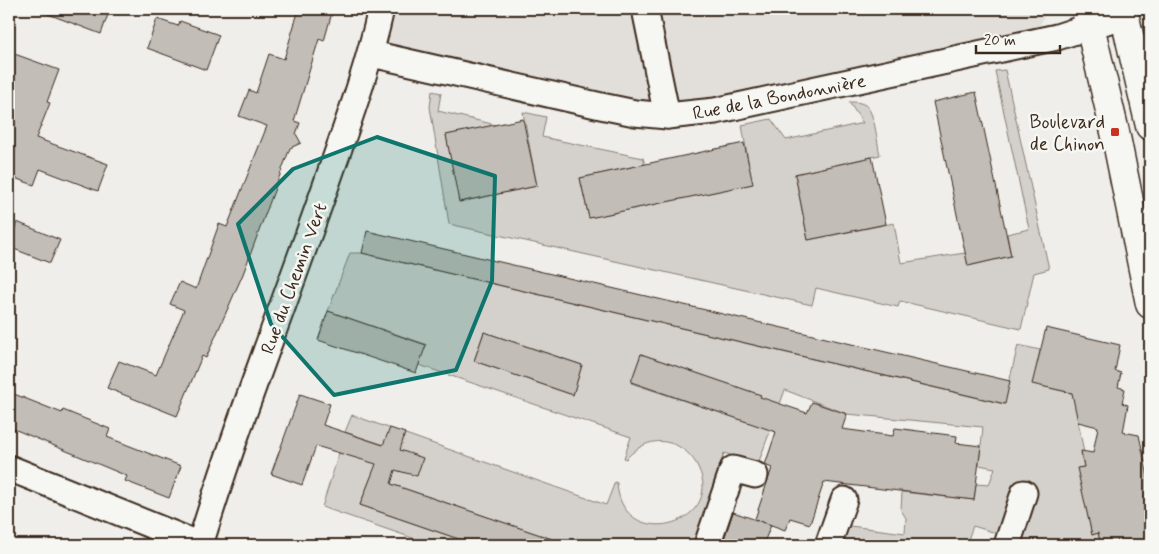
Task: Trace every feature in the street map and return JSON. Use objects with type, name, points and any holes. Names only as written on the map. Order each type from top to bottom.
[{"type":"main road","points":[[1124,12],[1150,126]]},
{"type":"main road","points":[[1088,17],[1150,304]]},
{"type":"street","name":"Rue du Chemin Vert","points":[[200,545],[225,464],[319,208],[372,54],[381,9]]},
{"type":"street","points":[[645,9],[667,116]]},
{"type":"street","name":"Rue de la Bondonnière","points":[[372,54],[594,105],[635,113],[667,116],[702,113],[761,102],[1057,38],[1088,17],[1124,12]]},
{"type":"street","points":[[9,468],[200,545]]},
{"type":"street","points":[[707,545],[733,468],[755,475]]},
{"type":"street","points":[[1007,545],[1024,493]]},
{"type":"street","points":[[828,545],[844,500]]},
{"type":"highlighted area","points":[[377,137],[495,176],[492,281],[456,370],[334,395],[271,324],[238,224],[293,169]]},
{"type":"shaded area","points":[[381,9],[1047,9],[1033,42],[702,113],[372,54]]},
{"type":"shaded area","points":[[1005,70],[1049,269],[1034,273],[1021,329],[900,301],[898,307],[816,288],[812,305],[449,224],[430,107],[432,91],[441,93],[438,111],[496,125],[446,135],[460,202],[537,186],[523,112],[546,117],[542,137],[643,158],[645,164],[580,178],[589,218],[752,184],[742,125],[771,119],[786,140],[863,123],[849,102],[855,102],[865,105],[871,114],[880,155],[795,174],[808,240],[894,223],[901,263],[965,253],[968,266],[1011,256],[1007,234],[1029,229],[995,71]]},
{"type":"shaded area","points":[[350,253],[362,253],[1004,404],[1018,345],[1040,350],[1033,384],[1088,397],[1078,421],[1084,453],[1081,453],[1084,467],[1078,468],[1092,535],[1098,533],[1101,545],[1036,545],[973,526],[966,545],[836,545],[842,525],[905,533],[906,518],[901,510],[902,492],[974,500],[976,484],[989,485],[995,468],[979,465],[983,427],[847,414],[785,390],[758,464],[724,453],[693,545],[569,545],[371,477],[360,505],[476,545],[433,545],[322,507],[339,453],[400,450],[345,432],[352,415],[606,505],[615,482],[617,483],[623,505],[635,519],[652,524],[670,523],[686,516],[698,504],[703,487],[698,467],[690,455],[683,449],[674,444],[663,442],[646,444],[635,450],[626,459],[624,458],[631,437],[419,365],[425,344],[328,311]],"holes":[[[484,332],[582,365],[573,395],[474,361]],[[641,354],[760,395],[751,423],[631,383]]]},
{"type":"building","points":[[40,9],[110,9],[101,34],[40,11]]},
{"type":"building","points":[[299,9],[333,9],[324,41],[319,39],[294,121],[300,123],[296,134],[301,143],[290,148],[243,274],[206,358],[202,356],[177,416],[107,388],[119,361],[156,375],[184,310],[170,304],[180,282],[196,289],[219,224],[227,227],[267,126],[239,116],[249,90],[256,93],[269,54],[284,59]]},
{"type":"building","points":[[157,19],[178,26],[180,21],[219,35],[206,70],[147,48]]},
{"type":"building","points":[[9,52],[59,70],[47,102],[50,103],[36,138],[108,164],[98,191],[40,169],[34,185],[9,176]]},
{"type":"building","points":[[976,92],[1011,256],[968,266],[933,102]]},
{"type":"building","points":[[523,119],[537,186],[459,202],[446,135]]},
{"type":"building","points":[[744,143],[753,184],[589,218],[580,178]]},
{"type":"building","points":[[872,157],[886,224],[808,240],[795,174]]},
{"type":"building","points":[[17,222],[60,240],[50,263],[9,247]]},
{"type":"building","points":[[367,231],[1010,381],[1005,404],[362,253]]},
{"type":"building","points":[[328,311],[426,345],[416,373],[318,340]]},
{"type":"building","points":[[1046,328],[1120,345],[1115,371],[1121,373],[1118,387],[1125,389],[1122,403],[1128,405],[1123,432],[1139,435],[1150,486],[1150,545],[1101,545],[1098,533],[1092,535],[1077,468],[1084,467],[1081,451],[1093,453],[1098,427],[1078,422],[1072,393],[1032,384]]},
{"type":"building","points":[[484,332],[582,365],[573,395],[474,361]]},
{"type":"building","points":[[641,354],[761,395],[760,397],[807,413],[812,402],[847,414],[842,429],[893,436],[895,428],[957,436],[956,443],[981,446],[974,500],[824,482],[810,524],[790,518],[785,530],[755,519],[772,468],[765,465],[776,432],[631,382]]},
{"type":"building","points":[[9,392],[62,413],[63,410],[110,429],[107,437],[181,466],[169,498],[125,481],[127,476],[9,427]]},
{"type":"building","points":[[300,394],[330,404],[323,425],[383,445],[390,428],[405,433],[400,450],[423,458],[417,476],[395,470],[391,484],[558,541],[557,545],[476,545],[360,505],[376,464],[316,446],[302,485],[271,474]]},
{"type":"building","points":[[733,512],[771,525],[763,545],[722,545]]},
{"type":"place","name":"Boulevard de Chinon","points":[[1115,132]]}]
